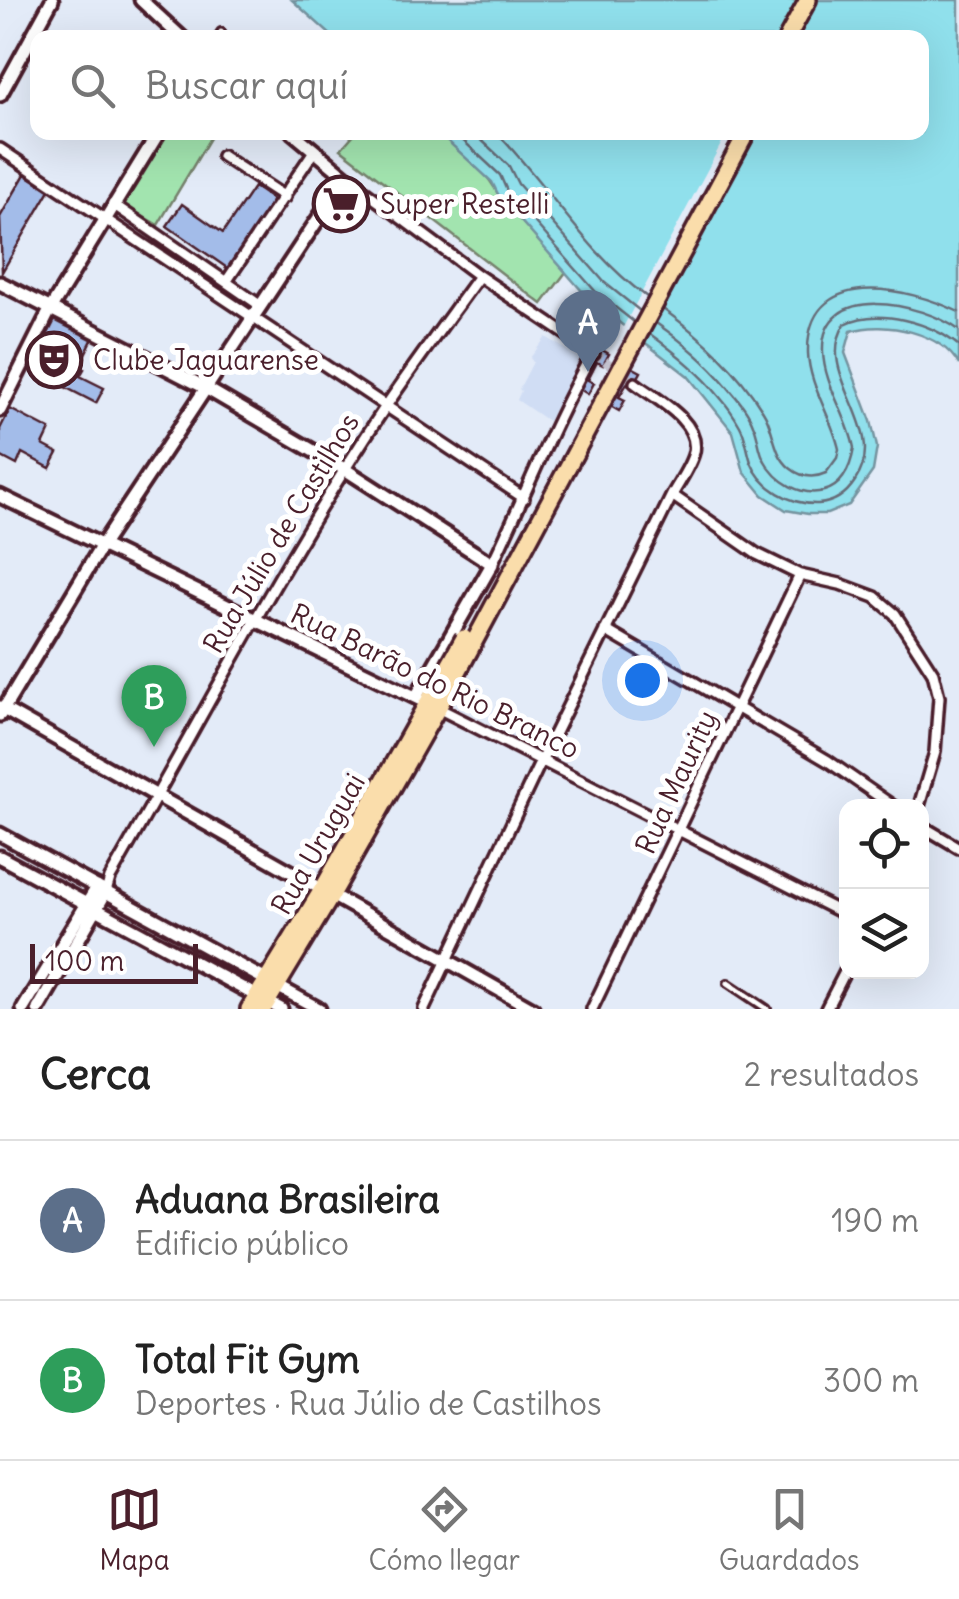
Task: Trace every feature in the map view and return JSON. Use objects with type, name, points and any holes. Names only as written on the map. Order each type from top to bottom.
[{"type":"highway","points":[[792,30],[808,0]]},
{"type":"highway","points":[[802,30],[818,0]]},
{"type":"highway","points":[[446,682],[732,140]]},
{"type":"highway","points":[[446,682],[743,140]]},
{"type":"highway","name":"Rua Uruguai","points":[[263,1005],[272,982],[328,890],[427,703],[446,682]]},
{"type":"street","points":[[36,30],[52,0]]},
{"type":"street","points":[[140,0],[173,30]]},
{"type":"street","points":[[0,95],[30,40]]},
{"type":"street","points":[[0,410],[5,387],[153,140]]},
{"type":"street","points":[[301,140],[480,276],[593,353],[556,420],[524,498],[427,703]]},
{"type":"street","points":[[0,149],[257,312],[386,406],[524,498]]},
{"type":"street","points":[[226,282],[314,151]]},
{"type":"street","points":[[222,156],[285,197]]},
{"type":"street","points":[[346,176],[102,545],[1,710],[328,890],[533,1009]]},
{"type":"street","points":[[113,204],[226,282],[257,312]]},
{"type":"street","name":"Rua Júlio de Castilhos","points":[[23,1009],[110,878],[346,470],[386,406],[480,276]]},
{"type":"street","points":[[0,282],[204,388],[346,470],[492,564]]},
{"type":"street","points":[[424,1009],[541,761],[694,453],[694,435],[685,422],[635,383]]},
{"type":"street","points":[[672,495],[731,538],[800,575],[875,597],[895,614],[934,673],[939,697],[935,752],[921,799]]},
{"type":"street","name":"Rua Barão do Rio Branco","points":[[0,496],[427,703],[839,910]]},
{"type":"street","name":"Rua Maurity","points":[[592,1009],[800,575]]},
{"type":"street","points":[[605,630],[828,761],[883,799]]},
{"type":"street","points":[[929,830],[959,848]]},
{"type":"street","points":[[0,834],[319,1009]]},
{"type":"street","points":[[0,857],[170,949],[263,1005]]},
{"type":"street","name":"Rua Júlio de Castilhos","points":[[38,1009],[90,906]]},
{"type":"street","points":[[170,949],[179,932]]},
{"type":"street","points":[[826,1009],[841,979]]},
{"type":"lane","points":[[728,983],[767,1009]]},
{"type":"shaded area","points":[[546,337],[583,360],[548,421],[517,400],[533,362],[530,358]]},
{"type":"green space","points":[[157,140],[209,140],[158,225],[118,202]]},
{"type":"green space","points":[[349,140],[447,140],[488,178],[499,196],[566,272],[542,304],[341,149]]},
{"type":"water","points":[[292,0],[959,0],[959,365],[940,345],[911,332],[880,327],[851,331],[845,353],[871,421],[877,447],[873,471],[849,505],[827,514],[786,510],[763,495],[744,472],[733,432],[688,376],[589,299],[499,196],[492,182],[447,140],[929,140],[929,30],[325,30]]},
{"type":"pier","points":[[723,140],[748,140],[639,344],[621,331]]},
{"type":"building","points":[[25,174],[50,190],[2,272],[0,217]]},
{"type":"building","points":[[254,187],[276,202],[230,270],[167,226],[182,204],[223,233]]},
{"type":"building","name":"Clube Jaguarense","points":[[56,318],[93,338],[83,358],[76,354],[71,363],[84,369],[80,376],[104,388],[96,403],[30,369]]},
{"type":"building","points":[[597,347],[609,354],[603,365],[597,362],[588,380],[594,383],[588,394],[576,387]]},
{"type":"building","points":[[628,365],[641,372],[635,383],[629,380],[619,397],[625,400],[619,411],[607,404]]},
{"type":"building","points":[[10,409],[50,430],[43,445],[58,453],[50,468],[22,453],[17,465],[0,456],[0,429]]},
{"type":"tunnel","points":[[594,353],[635,383]]},
{"type":"place","name":"Super Restelli","points":[[341,204]]},
{"type":"place","name":"Clube Jaguarense","points":[[54,360]]},
{"type":"place","name":"Aduana Brasileira","points":[[588,372]]},
{"type":"place","name":"Total Fit Gym","points":[[154,747]]}]
